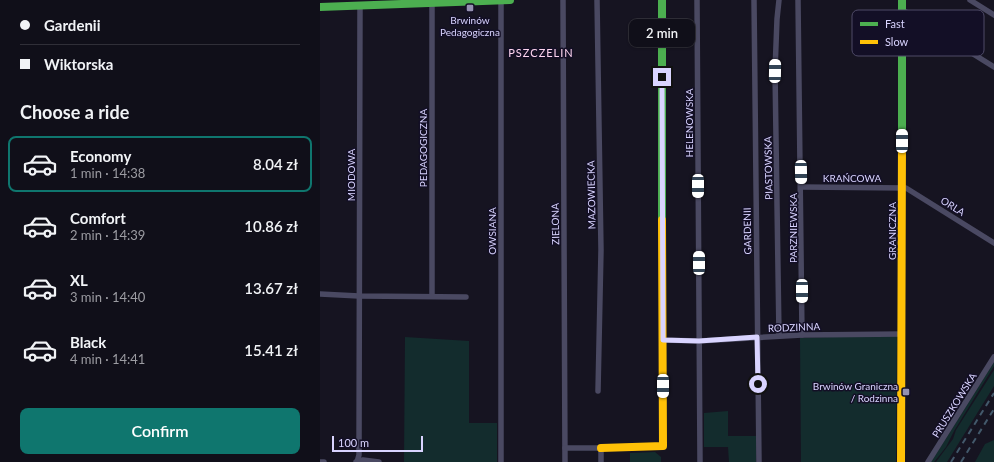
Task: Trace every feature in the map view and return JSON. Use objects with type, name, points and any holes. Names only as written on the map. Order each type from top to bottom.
[{"type":"street","name":"OWSIANA","points":[[501,0],[501,462]]},
{"type":"street","points":[[323,4],[360,5],[510,0]]},
{"type":"street","name":"ZIELONA","points":[[563,0],[565,462]]},
{"type":"street","name":"MAZOWIECKA","points":[[597,0],[600,250],[598,391]]},
{"type":"street","points":[[565,448],[664,446],[662,0]]},
{"type":"street","name":"HELENOWSKA","points":[[697,0],[700,462]]},
{"type":"street","name":"GARDENII","points":[[754,0],[759,462]]},
{"type":"street","name":"PIASTOWSKA","points":[[779,0],[775,71],[779,336]]},
{"type":"street","name":"PARZNIEWSKA","points":[[798,0],[802,335]]},
{"type":"street","points":[[970,0],[994,15]]},
{"type":"street","name":"PEDAGOGICZNA","points":[[432,2],[432,296]]},
{"type":"street","name":"MIODOWA","points":[[357,462],[359,455],[360,5]]},
{"type":"street","name":"GRANICZNA","points":[[901,462],[902,56]]},
{"type":"street","points":[[976,56],[994,67]]},
{"type":"street","name":"KRAŃCOWA","points":[[801,187],[902,187]]},
{"type":"street","name":"ORLA","points":[[902,187],[912,191],[994,243]]},
{"type":"street","points":[[320,294],[466,297]]},
{"type":"street","name":"RODZINNA","points":[[663,340],[699,341],[802,335],[902,334]]},
{"type":"street","name":"PRUSZKOWSKA","points":[[928,462],[994,357]]},
{"type":"street","points":[[601,448],[601,462]]},
{"type":"street","points":[[357,462],[363,460],[379,462]]},
{"type":"green space","points":[[897,335],[896,462],[801,462],[800,338]]},
{"type":"green space","points":[[405,337],[469,341],[469,423],[497,423],[497,462],[404,462]]},
{"type":"green space","points":[[994,362],[994,366],[954,431],[946,447],[934,462],[931,462]]},
{"type":"green space","points":[[994,370],[994,386],[947,462],[936,462],[953,439],[956,430]]},
{"type":"green space","points":[[728,411],[728,436],[757,436],[756,462],[729,462],[728,447],[704,447],[704,413]]},
{"type":"green space","points":[[994,440],[994,462],[975,462],[985,444]]},
{"type":"green space","points":[[655,452],[661,457],[661,462],[630,462],[630,453]]},
{"type":"railway","points":[[951,462],[994,393]]},
{"type":"railway","points":[[961,462],[994,409]]},
{"type":"traffic: fast","points":[[320,7],[510,0]]},
{"type":"traffic: fast","points":[[662,0],[662,220]]},
{"type":"traffic: fast","points":[[902,0],[902,10]]},
{"type":"traffic: fast","points":[[902,56],[902,136]]},
{"type":"traffic: slow","points":[[901,462],[902,136]]},
{"type":"traffic: slow","points":[[601,448],[663,446],[662,220]]},
{"type":"place","name":"Brwinów Pedagogiczna","points":[[470,8]]},
{"type":"place","name":"Brwinów Graniczna / Rodzinna","points":[[906,392]]},
{"type":"district","name":"PSZCZELIN","points":[[541,53]]},
{"type":"route","points":[[662,77],[663,340],[699,341],[757,337],[758,384]]}]
